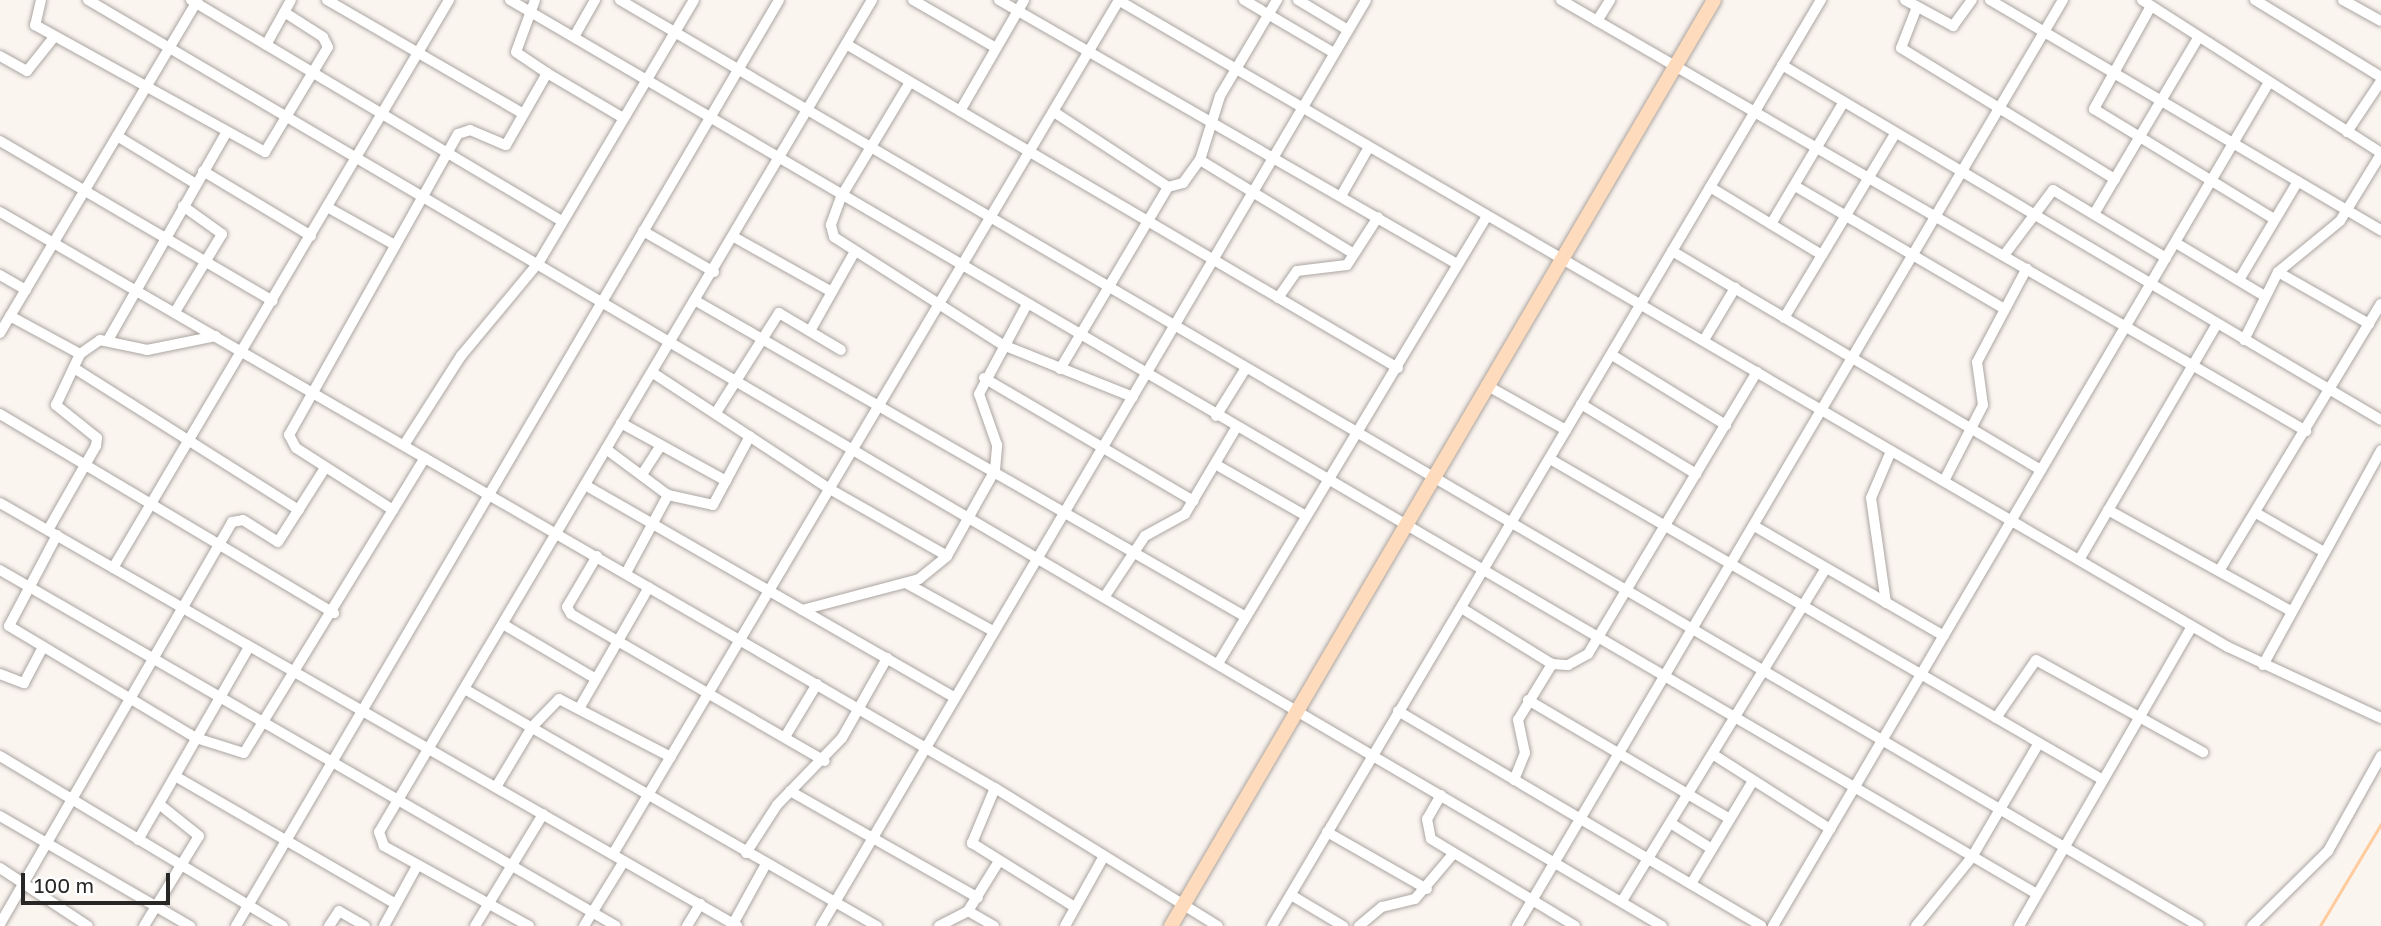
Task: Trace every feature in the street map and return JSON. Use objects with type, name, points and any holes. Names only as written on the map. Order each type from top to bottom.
[{"type":"main road","points":[[1171,926],[1714,0]]},
{"type":"street","points":[[41,0],[32,20],[54,37],[265,152],[313,72],[327,41],[284,12]]},
{"type":"street","points":[[265,45],[291,0]]},
{"type":"street","points":[[327,0],[522,113]]},
{"type":"street","points":[[113,568],[193,443],[310,236],[449,0]]},
{"type":"street","points":[[510,0],[1080,338],[1486,571],[1853,790],[2037,894]]},
{"type":"street","points":[[535,0],[528,11],[516,52],[623,118]]},
{"type":"street","points":[[574,37],[594,0]]},
{"type":"street","points":[[620,0],[1246,368],[1434,477],[1516,521],[1696,631],[2199,926]]},
{"type":"street","points":[[404,445],[461,356],[539,262],[694,0]]},
{"type":"street","points":[[236,926],[779,0]]},
{"type":"street","points":[[529,926],[417,866],[378,839],[468,691],[621,423],[714,272],[872,0]]},
{"type":"street","points":[[913,0],[996,48]]},
{"type":"street","points":[[999,0],[1210,119],[1457,264]]},
{"type":"street","points":[[960,111],[1024,0]]},
{"type":"street","points":[[613,854],[959,266],[993,218],[1118,0],[2192,626],[2263,665],[2381,718]]},
{"type":"street","points":[[1244,0],[1334,54]]},
{"type":"street","points":[[1060,369],[1168,187],[1183,183],[1200,160],[1210,119],[1277,0]]},
{"type":"street","points":[[1298,0],[1348,30]]},
{"type":"street","points":[[821,926],[1100,450],[1178,326],[1366,0]]},
{"type":"street","points":[[1560,0],[1674,67],[1870,175],[2306,431]]},
{"type":"street","points":[[1597,21],[1610,0]]},
{"type":"street","points":[[1272,926],[1398,711],[1464,609],[1581,404],[1821,0]]},
{"type":"street","points":[[1905,0],[1953,26],[1972,0]]},
{"type":"street","points":[[1990,0],[2381,230]]},
{"type":"street","points":[[1517,926],[1696,631],[2063,0]]},
{"type":"street","points":[[2343,0],[2381,21]]},
{"type":"street","points":[[0,333],[147,87],[195,1],[562,221]]},
{"type":"street","points":[[2261,1],[2381,79],[2347,132]]},
{"type":"street","points":[[96,2],[971,515],[1662,926]]},
{"type":"street","points":[[2244,340],[2263,295],[2278,272],[2347,210],[2381,154],[2268,84],[2146,3],[2094,109],[2137,141],[2274,219]]},
{"type":"street","points":[[1917,7],[1898,46],[2115,179]]},
{"type":"street","points":[[1,59],[27,71],[54,37]]},
{"type":"street","points":[[2094,214],[2198,38]]},
{"type":"street","points":[[846,44],[1398,368]]},
{"type":"street","points":[[1782,65],[2381,420]]},
{"type":"street","points":[[393,510],[296,448],[289,435],[310,391],[464,130],[506,145],[547,73]]},
{"type":"street","points":[[910,82],[841,197],[831,230],[855,253],[940,302],[1003,345],[1133,397]]},
{"type":"street","points":[[1773,926],[2268,84]]},
{"type":"street","points":[[1771,225],[1843,103]]},
{"type":"street","points":[[1054,112],[1168,187]]},
{"type":"street","points":[[226,133],[108,340],[80,354],[56,405],[97,438],[9,626],[196,738],[244,753],[267,723],[425,458]]},
{"type":"street","points":[[1784,318],[1895,134]]},
{"type":"street","points":[[117,136],[196,184]]},
{"type":"street","points":[[0,141],[273,301]]},
{"type":"street","points":[[1341,196],[1369,147]]},
{"type":"street","points":[[1200,160],[1354,254]]},
{"type":"street","points":[[203,171],[310,236]]},
{"type":"street","points":[[2239,281],[2298,181]]},
{"type":"street","points":[[1795,186],[2003,308]]},
{"type":"street","points":[[1710,187],[1822,255]]},
{"type":"street","points":[[2005,254],[2053,190],[2166,258]]},
{"type":"street","points":[[175,312],[222,234],[183,206]]},
{"type":"street","points":[[327,207],[395,245]]},
{"type":"street","points":[[0,212],[859,708],[995,788],[1218,926]]},
{"type":"street","points":[[1219,662],[1326,479],[1360,433],[1487,216]]},
{"type":"street","points":[[1279,298],[1297,271],[1338,270],[1354,254],[1378,217]]},
{"type":"street","points":[[643,231],[714,272]]},
{"type":"street","points":[[734,237],[832,292]]},
{"type":"street","points":[[2176,243],[2263,295]]},
{"type":"street","points":[[1672,251],[2041,470]]},
{"type":"street","points":[[810,331],[855,253]]},
{"type":"street","points":[[1944,481],[1975,429],[1984,398],[1977,362],[2003,308],[2027,268]]},
{"type":"street","points":[[2278,272],[2368,324]]},
{"type":"street","points":[[0,275],[26,290]]},
{"type":"street","points":[[1704,340],[1735,288]]},
{"type":"street","points":[[696,301],[877,406],[995,470],[1062,514],[1129,553],[1246,617]]},
{"type":"street","points":[[2220,571],[2381,304]]},
{"type":"street","points":[[802,610],[930,575],[947,556],[995,470],[997,444],[979,394],[984,378],[1026,306]]},
{"type":"street","points":[[717,411],[779,313],[841,350]]},
{"type":"street","points":[[10,316],[80,354]]},
{"type":"street","points":[[2079,560],[2217,324]]},
{"type":"street","points":[[108,340],[147,350],[216,336]]},
{"type":"street","points":[[1612,355],[1726,425]]},
{"type":"street","points":[[74,368],[299,510]]},
{"type":"street","points":[[1216,416],[1246,368]]},
{"type":"street","points":[[1464,609],[1552,664],[1579,661],[1600,640],[1757,372]]},
{"type":"street","points":[[653,373],[717,411],[828,488],[947,556]]},
{"type":"street","points":[[984,378],[1100,450],[1194,501]]},
{"type":"street","points":[[1486,385],[1566,430]]},
{"type":"street","points":[[1581,404],[1696,474]]},
{"type":"street","points":[[0,415],[334,613]]},
{"type":"street","points":[[621,423],[726,481]]},
{"type":"street","points":[[1105,596],[1129,553],[1145,536],[1177,521],[1194,501],[1236,428]]},
{"type":"street","points":[[606,449],[643,473],[668,495],[709,508],[750,436]]},
{"type":"street","points":[[643,473],[661,445]]},
{"type":"street","points":[[2263,665],[2381,450]]},
{"type":"street","points":[[1886,603],[1871,498],[1891,451]]},
{"type":"street","points":[[1550,458],[2103,780]]},
{"type":"street","points":[[1215,464],[1306,516]]},
{"type":"street","points":[[0,923],[185,611],[218,544],[238,519],[278,542],[325,468]]},
{"type":"street","points":[[585,485],[954,697]]},
{"type":"street","points":[[626,573],[668,495]]},
{"type":"street","points":[[0,503],[248,648],[362,710],[735,925],[766,864]]},
{"type":"street","points":[[2108,510],[2291,611]]},
{"type":"street","points":[[2256,513],[2324,552]]},
{"type":"street","points":[[1756,527],[1825,570],[1944,636]]},
{"type":"street","points":[[597,556],[568,611],[825,761]]},
{"type":"street","points":[[0,570],[155,662],[332,761],[398,804],[616,926]]},
{"type":"street","points":[[1622,901],[1714,755],[1732,717],[1825,570]]},
{"type":"street","points":[[906,583],[993,631]]},
{"type":"street","points":[[580,706],[649,587]]},
{"type":"street","points":[[506,626],[596,679]]},
{"type":"street","points":[[2033,926],[2020,923],[2192,626]]},
{"type":"street","points":[[0,674],[24,683],[43,647]]},
{"type":"street","points":[[138,840],[248,648]]},
{"type":"street","points":[[746,853],[790,791],[825,761],[887,658]]},
{"type":"street","points":[[1996,718],[2036,660],[2142,715],[2203,752]]},
{"type":"street","points":[[1514,780],[1525,753],[1518,720],[1552,664]]},
{"type":"street","points":[[785,737],[817,684]]},
{"type":"street","points":[[468,691],[877,926]]},
{"type":"street","points":[[496,787],[532,727],[559,699],[580,706],[671,757]]},
{"type":"street","points":[[1528,700],[1730,819]]},
{"type":"street","points":[[1398,711],[1761,926]]},
{"type":"street","points":[[1919,925],[1972,857],[2039,743]]},
{"type":"street","points":[[1714,755],[1830,828]]},
{"type":"street","points":[[0,756],[283,926]]},
{"type":"street","points":[[2252,926],[2328,851],[2381,756]]},
{"type":"street","points":[[175,776],[396,905]]},
{"type":"street","points":[[1690,884],[1753,781]]},
{"type":"street","points":[[995,788],[970,837],[976,849],[1075,907]]},
{"type":"street","points":[[790,791],[978,898]]},
{"type":"street","points":[[1441,795],[1426,831],[1453,854],[1575,926]]},
{"type":"street","points":[[144,926],[184,867],[197,828],[159,804]]},
{"type":"street","points":[[475,926],[543,814]]},
{"type":"street","points":[[0,816],[190,926]]},
{"type":"street","points":[[1672,824],[1712,849]]},
{"type":"street","points":[[1327,832],[1427,889]]},
{"type":"street","points":[[1359,926],[1371,913],[1401,906],[1427,889],[1453,854]]},
{"type":"street","points":[[1065,926],[1104,856]]},
{"type":"street","points":[[584,926],[624,860]]},
{"type":"street","points":[[939,926],[968,911],[999,861]]},
{"type":"street","points":[[383,926],[417,866]]},
{"type":"street","points":[[0,868],[88,926]]},
{"type":"street","points":[[1291,895],[1343,926]]},
{"type":"street","points":[[687,926],[700,904]]},
{"type":"street","points":[[329,926],[339,911],[365,926]]},
{"type":"street","points":[[968,911],[994,926]]},
{"type":"waterway","points":[[2320,926],[2381,824]]}]
